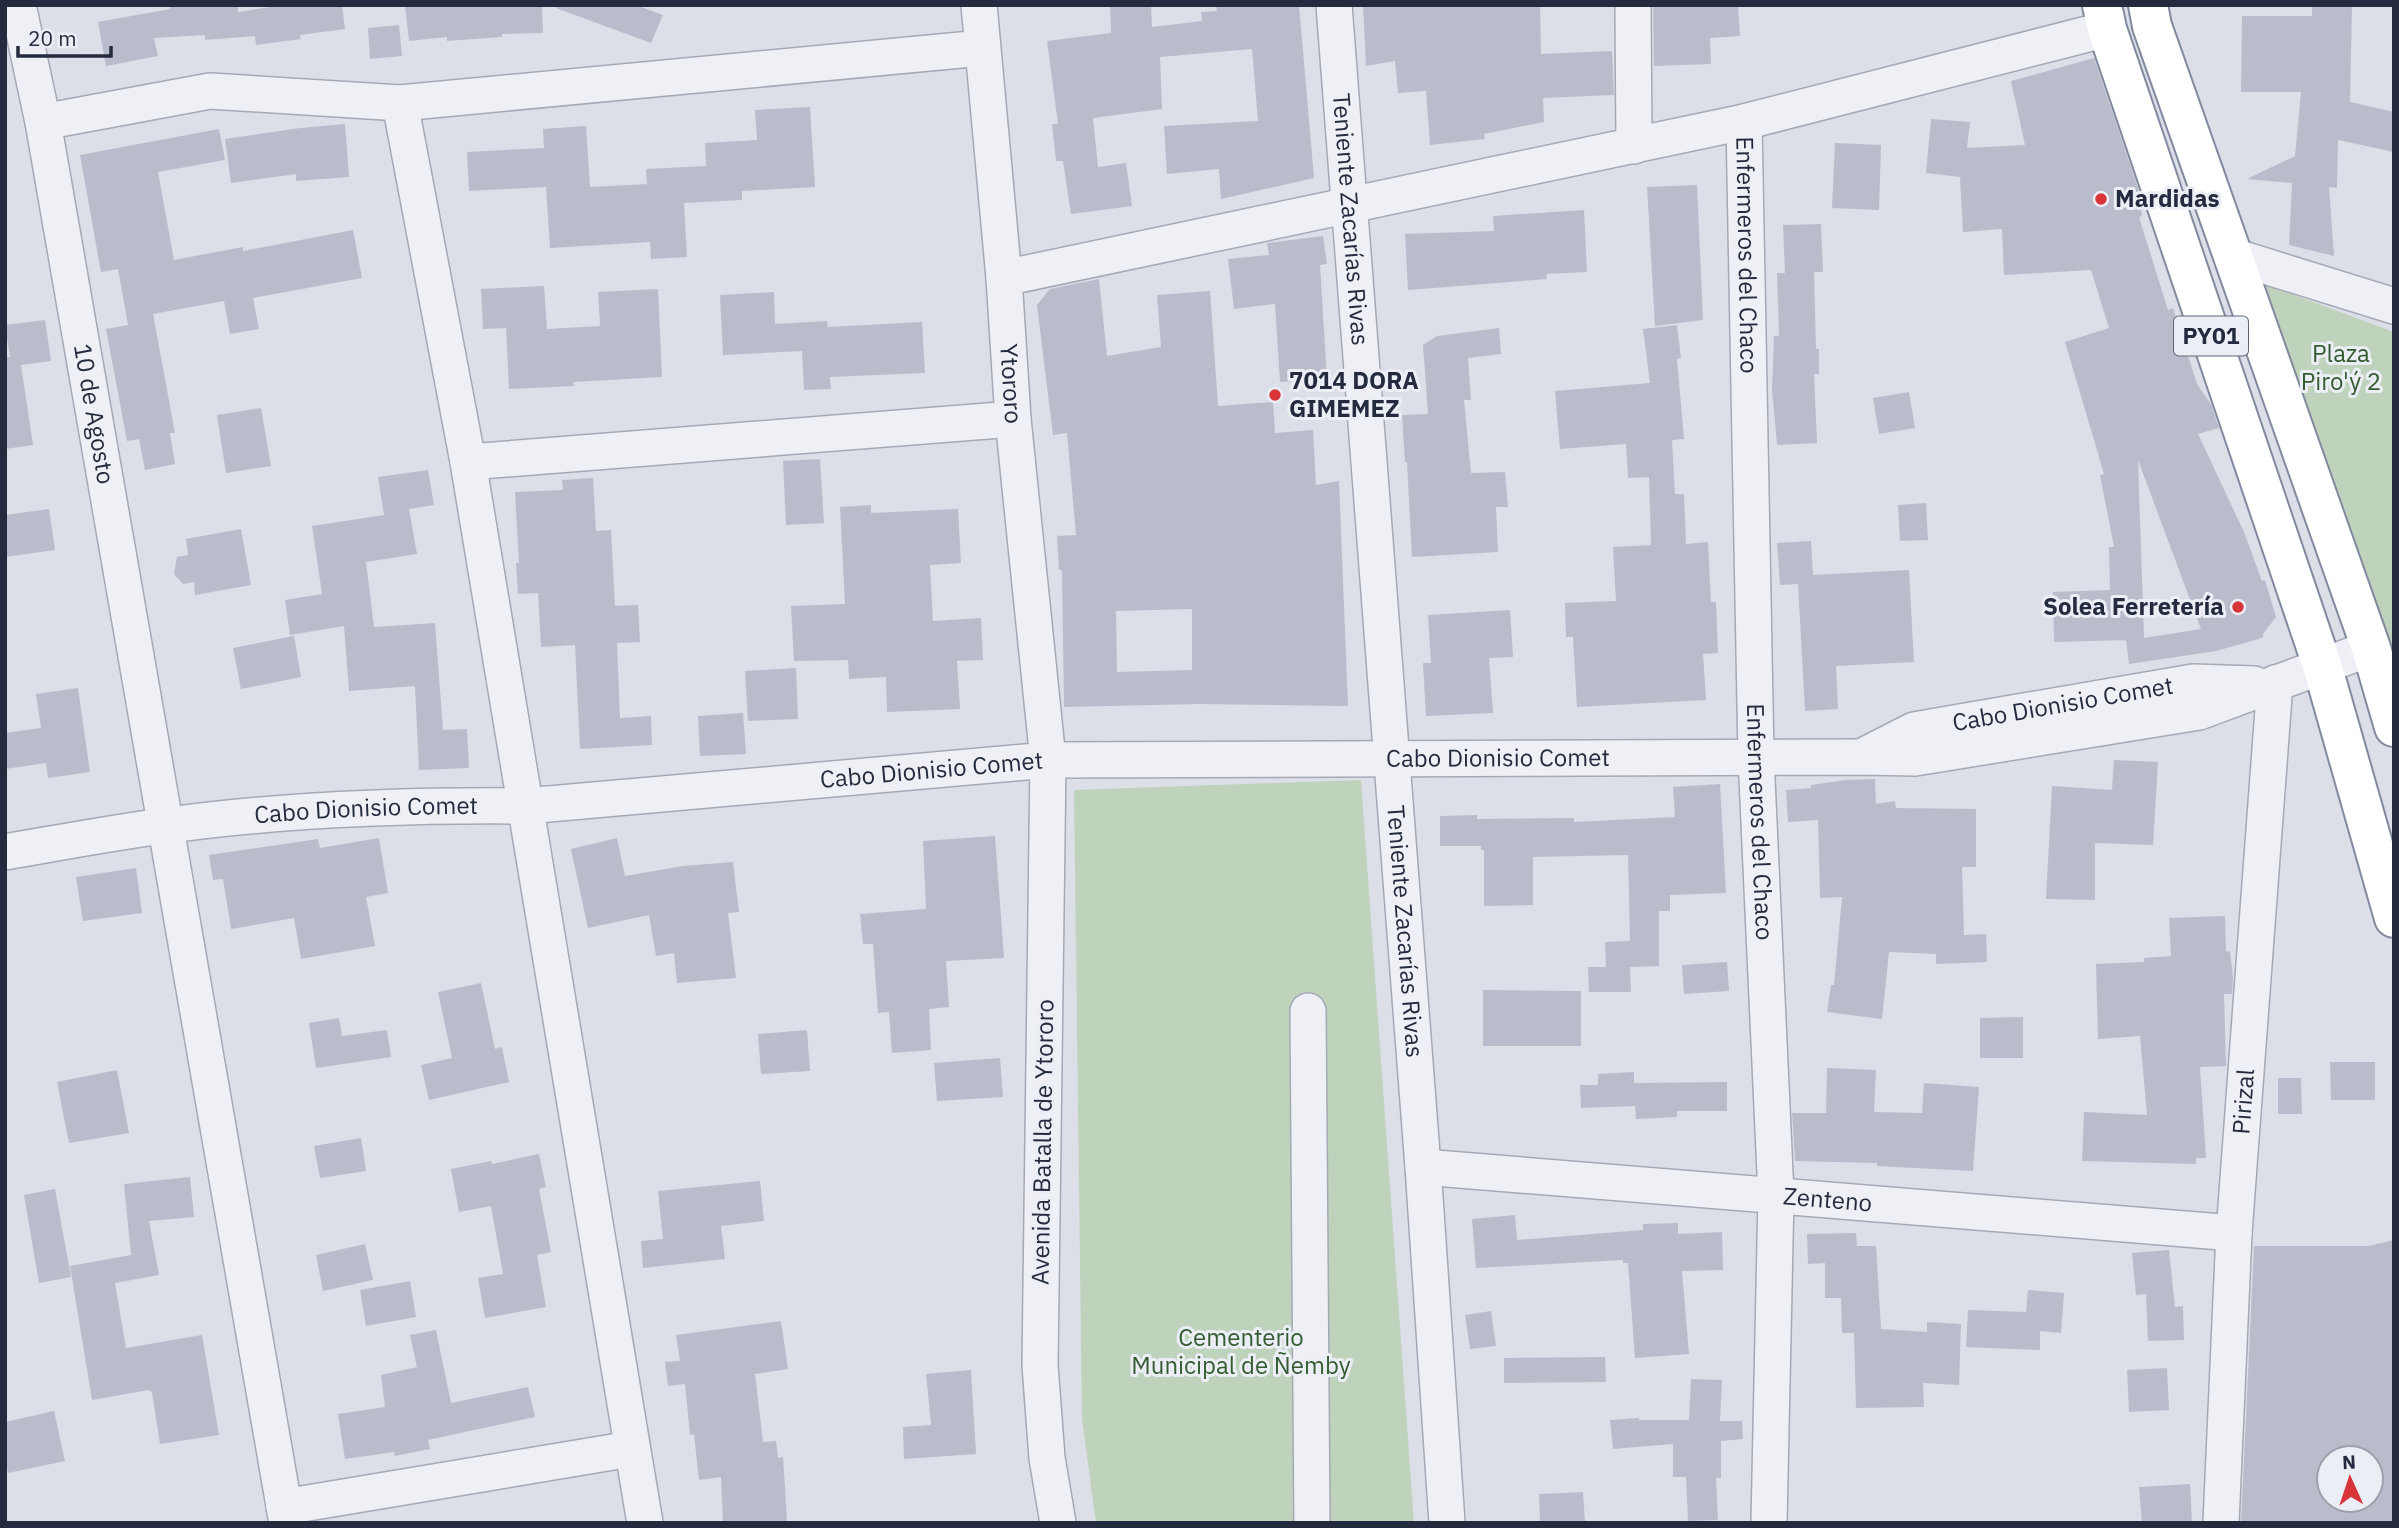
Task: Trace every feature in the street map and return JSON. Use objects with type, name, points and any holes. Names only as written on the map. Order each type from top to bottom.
[{"type":"highway","name":"PY01","points":[[2148,5],[2152,26],[2371,648],[2394,727]]},
{"type":"highway","name":"PY01","points":[[2105,17],[2322,665],[2394,918]]},
{"type":"street","name":"10 de Agosto","points":[[18,5],[43,122],[285,1515]]},
{"type":"street","name":"Ytororo","points":[[979,5],[1004,278],[1013,419],[1048,760]]},
{"type":"street","name":"Teniente Zacarías Rivas","points":[[1334,5],[1423,1167],[1447,1523]]},
{"type":"street","points":[[1633,5],[1634,146]]},
{"type":"street","points":[[1004,278],[1744,122],[2105,17]]},
{"type":"street","points":[[43,122],[210,91],[400,103],[982,48]]},
{"type":"street","points":[[400,103],[468,462],[645,1523]]},
{"type":"street","name":"Enfermeros del Chaco","points":[[1744,122],[1756,758],[1776,1195],[1769,1523]]},
{"type":"street","points":[[2233,256],[2394,306]]},
{"type":"street","points":[[468,462],[1013,419]]},
{"type":"street","name":"Cabo Dionisio Comet","points":[[5,852],[164,825],[297,813],[444,806],[526,806],[1048,760],[1862,757],[1914,730],[2193,682],[2273,684],[2371,648]]},
{"type":"street","name":"Pirizal","points":[[2221,1523],[2234,1233],[2273,684]]},
{"type":"street","name":"Avenida Batalla de Ytororo","points":[[1048,760],[1040,1364],[1047,1458],[1058,1523]]},
{"type":"street","points":[[1308,1011],[1312,1523]]},
{"type":"street","name":"Zenteno","points":[[1423,1167],[2234,1233]]},
{"type":"street","points":[[285,1515],[631,1449]]},
{"type":"green space","name":"Plaza Piro'ý 2","points":[[2256,281],[2394,332],[2394,683]]},
{"type":"green space","name":"Cementerio Municipal de Ñemby","points":[[1361,780],[1414,1523],[1096,1523],[1082,1419],[1074,790]]},
{"type":"building","points":[[170,5],[238,5],[238,12],[283,5],[342,5],[345,29],[256,45],[255,36],[205,40],[205,35],[154,38],[158,56],[106,66],[98,22],[170,9]]},
{"type":"building","points":[[405,5],[542,5],[543,33],[502,34],[502,37],[447,41],[447,37],[409,41]]},
{"type":"building","points":[[557,5],[636,5],[663,15],[651,43],[556,8]]},
{"type":"building","points":[[1110,5],[1151,5],[1152,27],[1202,21],[1201,12],[1217,11],[1216,5],[1299,5],[1314,178],[1221,199],[1219,169],[1167,174],[1164,126],[1258,121],[1252,49],[1160,57],[1162,109],[1093,118],[1098,167],[1126,163],[1132,206],[1071,214],[1063,161],[1056,161],[1052,124],[1058,124],[1047,41],[1111,33]]},
{"type":"building","points":[[1363,5],[1540,5],[1541,54],[1612,51],[1614,95],[1543,98],[1544,122],[1484,134],[1485,139],[1430,145],[1426,91],[1398,93],[1395,61],[1366,66]]},
{"type":"building","points":[[1653,5],[1738,5],[1740,36],[1710,38],[1711,64],[1654,66]]},
{"type":"building","points":[[2312,5],[2352,5],[2350,102],[2394,112],[2394,152],[2338,140],[2337,188],[2329,187],[2334,256],[2289,245],[2292,183],[2247,179],[2295,156],[2301,92],[2241,92],[2242,16],[2312,16]]},
{"type":"building","points":[[399,25],[402,56],[370,59],[368,28]]},
{"type":"building","points":[[2094,58],[2138,188],[2142,216],[2139,217],[2168,310],[2173,308],[2197,384],[2211,404],[2219,428],[2198,434],[2244,532],[2262,581],[2265,580],[2276,617],[2259,639],[2216,651],[2129,664],[2126,640],[2054,642],[2053,592],[2110,590],[2109,547],[2114,547],[2100,475],[2104,474],[2065,342],[2109,328],[2091,270],[2004,275],[2002,229],[1963,232],[1960,177],[1926,173],[1931,119],[1970,122],[1967,148],[2025,145],[2011,81]],"holes":[[[2138,460],[2201,629],[2144,638]]]},
{"type":"building","points":[[810,107],[815,187],[742,191],[742,200],[684,203],[687,257],[651,259],[650,242],[550,248],[546,187],[469,191],[467,152],[544,148],[543,129],[586,126],[590,187],[647,184],[646,169],[706,166],[705,143],[757,140],[755,110]]},
{"type":"building","points":[[345,124],[349,177],[296,181],[296,174],[231,183],[225,139]]},
{"type":"building","points":[[219,129],[225,160],[158,172],[174,260],[243,247],[243,251],[353,230],[362,278],[253,298],[259,329],[230,334],[224,301],[153,314],[175,433],[170,433],[175,464],[145,470],[139,439],[127,441],[106,329],[128,325],[118,269],[101,272],[80,155]]},
{"type":"building","points":[[1835,143],[1881,145],[1879,210],[1832,208]]},
{"type":"building","points":[[1697,185],[1703,320],[1655,326],[1647,187]]},
{"type":"building","points":[[1584,210],[1587,272],[1546,274],[1547,279],[1408,290],[1405,234],[1494,231],[1493,216]]},
{"type":"building","points":[[1821,224],[1823,272],[1814,272],[1816,349],[1819,349],[1819,374],[1814,374],[1817,443],[1777,445],[1772,390],[1774,336],[1779,336],[1777,273],[1785,273],[1783,225]]},
{"type":"building","points":[[1323,236],[1327,264],[1320,265],[1327,379],[1280,382],[1275,304],[1234,309],[1228,259],[1269,255],[1267,243]]},
{"type":"building","points":[[1099,279],[1107,356],[1161,347],[1157,295],[1210,291],[1218,406],[1273,402],[1275,433],[1313,430],[1316,485],[1339,481],[1348,706],[1199,704],[1064,707],[1062,570],[1059,570],[1057,536],[1076,535],[1067,433],[1053,435],[1037,305],[1050,289]],"holes":[[[1192,609],[1192,670],[1117,672],[1116,611]]]},
{"type":"building","points":[[544,286],[547,329],[600,326],[598,292],[658,289],[662,377],[509,389],[506,328],[483,329],[481,289]]},
{"type":"building","points":[[774,292],[775,324],[827,321],[828,327],[922,322],[925,373],[830,377],[831,389],[804,390],[802,351],[723,355],[720,295]]},
{"type":"building","points":[[45,320],[51,361],[21,365],[33,445],[5,449],[5,357],[10,357],[5,325]]},
{"type":"building","points":[[1677,325],[1684,439],[1672,440],[1675,494],[1684,494],[1686,544],[1708,542],[1711,602],[1716,602],[1718,653],[1703,654],[1706,700],[1577,707],[1573,637],[1566,637],[1565,603],[1616,601],[1613,547],[1651,545],[1649,477],[1628,478],[1626,444],[1560,449],[1555,391],[1650,383],[1643,329]]},
{"type":"building","points":[[1499,328],[1501,354],[1468,358],[1471,400],[1464,400],[1471,473],[1505,472],[1508,507],[1496,507],[1498,552],[1412,557],[1402,415],[1428,414],[1423,345],[1437,336]]},
{"type":"building","points":[[1909,392],[1915,428],[1879,434],[1873,398]]},
{"type":"building","points":[[261,408],[271,466],[226,473],[217,415]]},
{"type":"building","points":[[820,459],[824,523],[786,525],[783,461]]},
{"type":"building","points":[[428,470],[434,505],[409,509],[417,554],[366,562],[374,627],[435,623],[443,730],[467,729],[469,768],[419,770],[415,686],[349,691],[344,626],[290,635],[285,600],[322,594],[312,526],[384,515],[378,477]]},
{"type":"building","points":[[593,478],[596,531],[611,530],[615,606],[638,605],[640,642],[617,643],[620,718],[651,716],[652,745],[580,749],[575,645],[541,647],[538,593],[518,594],[515,492],[563,490],[562,480]]},
{"type":"building","points":[[1926,503],[1928,540],[1900,541],[1898,505]]},
{"type":"building","points":[[871,505],[871,513],[958,509],[961,563],[930,565],[933,621],[981,618],[983,660],[957,661],[960,709],[887,712],[886,677],[849,679],[848,660],[794,661],[791,606],[845,604],[840,507]]},
{"type":"building","points":[[49,509],[55,550],[5,557],[5,515]]},
{"type":"building","points":[[241,529],[251,585],[195,595],[194,582],[183,584],[174,574],[177,557],[188,555],[186,539]]},
{"type":"building","points":[[1811,541],[1813,575],[1909,570],[1914,662],[1836,666],[1838,709],[1805,711],[1798,584],[1780,585],[1777,543]]},
{"type":"building","points":[[1510,610],[1513,657],[1489,658],[1493,713],[1426,716],[1423,663],[1431,663],[1428,615]]},
{"type":"building","points":[[294,636],[301,677],[241,689],[233,648]]},
{"type":"building","points":[[796,668],[798,719],[748,721],[745,671]]},
{"type":"building","points":[[78,688],[90,772],[48,778],[46,763],[5,769],[5,733],[41,728],[36,694]]},
{"type":"building","points":[[743,713],[746,754],[700,756],[698,716]]},
{"type":"building","points":[[2114,760],[2158,762],[2153,845],[2095,843],[2095,900],[2046,899],[2052,786],[2112,790]]},
{"type":"building","points":[[1875,779],[1876,804],[1895,801],[1896,808],[1976,809],[1976,867],[1962,867],[1964,935],[1986,934],[1987,962],[1936,964],[1936,954],[1889,952],[1882,1019],[1827,1012],[1831,985],[1834,985],[1842,897],[1820,898],[1818,820],[1788,822],[1786,790],[1811,788],[1811,785],[1845,780]]},
{"type":"building","points":[[1720,784],[1726,893],[1670,895],[1670,911],[1659,911],[1659,966],[1630,967],[1631,992],[1589,992],[1588,967],[1606,967],[1605,942],[1630,941],[1628,855],[1533,857],[1533,905],[1484,906],[1484,850],[1481,850],[1481,846],[1440,846],[1440,816],[1477,815],[1477,819],[1574,818],[1574,822],[1675,817],[1673,787]]},
{"type":"building","points":[[995,836],[1004,958],[946,961],[949,1007],[929,1009],[931,1050],[892,1053],[889,1012],[878,1013],[873,944],[863,944],[860,914],[926,909],[923,841]]},
{"type":"building","points":[[379,838],[388,893],[366,897],[375,946],[301,959],[294,918],[231,929],[223,879],[213,880],[209,855],[318,839],[320,848]]},
{"type":"building","points":[[617,838],[625,876],[683,866],[733,862],[739,912],[728,913],[736,978],[677,983],[674,953],[656,956],[649,915],[588,928],[571,849]]},
{"type":"building","points":[[136,868],[142,913],[83,921],[76,877]]},
{"type":"building","points":[[2225,916],[2226,952],[2230,951],[2233,978],[2232,994],[2224,994],[2226,1066],[2200,1067],[2206,1158],[2196,1158],[2196,1164],[2082,1161],[2084,1112],[2147,1115],[2140,1036],[2098,1039],[2096,964],[2144,962],[2144,958],[2171,956],[2169,918]]},
{"type":"building","points":[[1727,962],[1729,991],[1684,994],[1682,965]]},
{"type":"building","points":[[481,983],[495,1049],[502,1047],[509,1082],[429,1100],[421,1065],[452,1058],[438,992]]},
{"type":"building","points":[[1483,990],[1581,991],[1581,1046],[1483,1046]]},
{"type":"building","points":[[2023,1017],[2023,1058],[1980,1058],[1980,1018]]},
{"type":"building","points":[[339,1018],[342,1036],[387,1030],[391,1057],[316,1068],[309,1023]]},
{"type":"building","points":[[807,1030],[810,1071],[761,1074],[758,1034]]},
{"type":"building","points":[[1000,1058],[1003,1097],[937,1101],[934,1063]]},
{"type":"building","points":[[2330,1062],[2375,1062],[2375,1100],[2331,1100]]},
{"type":"building","points":[[1827,1068],[1876,1070],[1874,1112],[1922,1113],[1924,1083],[1979,1087],[1973,1171],[1877,1166],[1877,1163],[1795,1161],[1792,1113],[1826,1113]]},
{"type":"building","points":[[117,1070],[129,1133],[69,1143],[57,1082]]},
{"type":"building","points":[[1634,1072],[1634,1083],[1727,1082],[1727,1111],[1677,1111],[1677,1117],[1636,1119],[1635,1106],[1581,1108],[1580,1085],[1598,1085],[1598,1074]]},
{"type":"building","points":[[2278,1078],[2301,1078],[2302,1114],[2278,1114]]},
{"type":"building","points":[[361,1138],[366,1171],[320,1178],[314,1146]]},
{"type":"building","points":[[539,1154],[546,1187],[539,1189],[551,1252],[537,1255],[546,1307],[485,1318],[478,1278],[503,1274],[491,1206],[459,1212],[451,1169]]},
{"type":"building","points":[[190,1177],[194,1217],[149,1221],[159,1275],[115,1283],[126,1348],[202,1335],[219,1435],[160,1444],[152,1392],[149,1390],[92,1400],[70,1266],[131,1255],[124,1184]]},
{"type":"building","points":[[760,1181],[764,1221],[721,1226],[725,1259],[643,1268],[641,1241],[663,1239],[658,1191]]},
{"type":"building","points":[[55,1189],[71,1277],[39,1283],[24,1195]]},
{"type":"building","points":[[1515,1215],[1517,1240],[1643,1230],[1643,1224],[1678,1223],[1678,1234],[1722,1232],[1723,1270],[1682,1271],[1689,1354],[1635,1358],[1628,1263],[1623,1263],[1623,1260],[1476,1268],[1472,1219]]},
{"type":"building","points":[[1856,1233],[1857,1246],[1876,1246],[1881,1329],[1927,1332],[1927,1322],[1961,1324],[1959,1385],[1923,1383],[1924,1407],[1856,1408],[1854,1333],[1842,1333],[1841,1298],[1825,1298],[1825,1263],[1808,1264],[1807,1234]]},
{"type":"building","points":[[2394,1240],[2394,1523],[2241,1523],[2254,1246],[2369,1246]]},
{"type":"building","points":[[365,1244],[373,1280],[323,1291],[316,1255]]},
{"type":"building","points":[[2169,1250],[2175,1307],[2183,1306],[2184,1340],[2148,1341],[2146,1294],[2136,1295],[2132,1253]]},
{"type":"building","points":[[410,1281],[416,1317],[366,1326],[360,1290]]},
{"type":"building","points":[[2028,1290],[2064,1293],[2061,1333],[2040,1331],[2040,1350],[1966,1347],[1968,1310],[2026,1312]]},
{"type":"building","points":[[1491,1311],[1496,1346],[1470,1349],[1465,1315]]},
{"type":"building","points":[[781,1321],[788,1369],[755,1374],[763,1442],[776,1441],[778,1458],[783,1457],[787,1521],[723,1523],[721,1477],[699,1480],[694,1434],[690,1435],[685,1384],[668,1386],[665,1362],[680,1361],[676,1335]]},
{"type":"building","points":[[436,1330],[451,1403],[528,1387],[535,1417],[428,1440],[430,1449],[395,1456],[394,1452],[345,1459],[338,1414],[385,1407],[381,1375],[417,1367],[410,1335]]},
{"type":"building","points":[[1605,1357],[1606,1382],[1504,1383],[1504,1358]]},
{"type":"building","points":[[2167,1368],[2169,1410],[2129,1412],[2127,1370]]},
{"type":"building","points":[[971,1370],[976,1454],[904,1459],[903,1427],[931,1425],[926,1374]]},
{"type":"building","points":[[1691,1379],[1722,1380],[1720,1421],[1742,1421],[1743,1439],[1721,1441],[1721,1478],[1716,1478],[1718,1520],[1688,1521],[1686,1477],[1673,1477],[1673,1444],[1613,1449],[1610,1420],[1689,1420]]},
{"type":"building","points":[[54,1411],[65,1461],[8,1473],[5,1459],[5,1422]]},
{"type":"building","points":[[2190,1484],[2192,1523],[2142,1523],[2139,1487]]},
{"type":"building","points":[[1583,1492],[1585,1523],[1540,1523],[1539,1494]]},
{"type":"place","name":"Mardidas","points":[[2101,199]]},
{"type":"place","name":"7014 DORA GIMEMEZ","points":[[1275,395]]},
{"type":"place","name":"Solea Ferretería","points":[[2238,607]]}]
